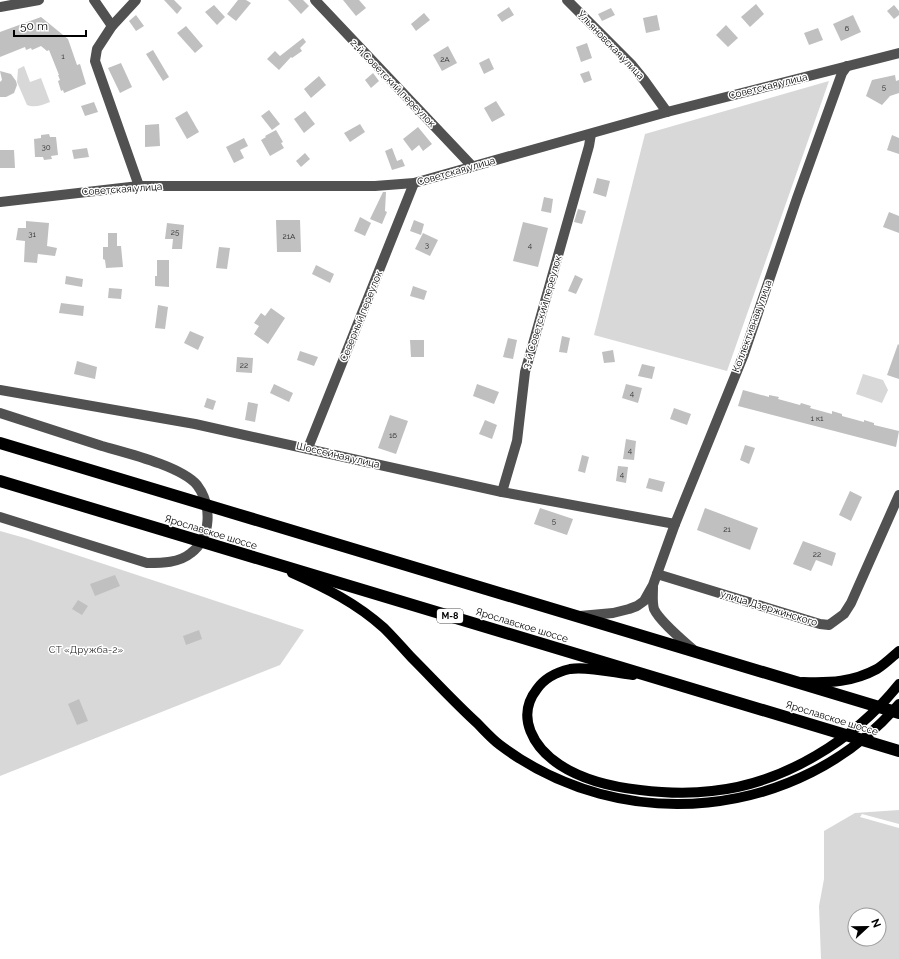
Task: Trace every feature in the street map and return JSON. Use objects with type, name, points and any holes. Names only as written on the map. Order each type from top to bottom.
[{"type":"highway","points":[[0,443],[899,713]]},
{"type":"highway","name":"Ярославское шоссе","points":[[0,481],[899,751]]},
{"type":"main road","points":[[261,560],[329,590],[355,606],[384,628],[462,709],[500,745],[540,771],[595,793],[657,805],[715,802],[752,795],[786,784],[829,764],[862,740],[882,723],[899,704]]},
{"type":"main road","points":[[795,682],[831,683],[860,677],[878,669],[899,651]]},
{"type":"main road","points":[[661,679],[587,669],[570,669],[553,675],[541,684],[528,702],[528,727],[544,752],[560,765],[598,782],[657,792],[682,793],[714,791],[748,784],[776,775],[821,754],[836,744],[872,714],[899,684]]},
{"type":"street","points":[[0,7],[39,0]]},
{"type":"street","points":[[94,0],[112,26]]},
{"type":"street","points":[[136,0],[112,26],[97,49],[95,61],[139,186]]},
{"type":"street","name":"2-й Советский переулок","points":[[315,0],[472,166]]},
{"type":"street","name":"Ульяновская улица","points":[[567,0],[631,64],[667,112]]},
{"type":"street","name":"Советская улица","points":[[0,202],[139,186],[375,186],[414,183],[667,112],[899,53]]},
{"type":"street","name":"Коллективная улица","points":[[576,616],[613,613],[637,606],[644,601],[653,585],[675,524],[744,354],[800,191],[842,74],[847,66]]},
{"type":"street","name":"3-й Советский переулок","points":[[502,492],[517,441],[525,372],[589,146],[591,134]]},
{"type":"street","name":"Северный переулок","points":[[308,448],[414,183]]},
{"type":"street","name":"Шоссейная улица","points":[[0,390],[195,424],[502,492],[675,524]]},
{"type":"street","points":[[0,413],[182,473],[196,484],[205,498],[208,515],[206,530],[200,544],[190,554],[179,560],[166,563],[148,563],[114,554],[0,517]]},
{"type":"street","name":"улица Дзержинского","points":[[657,574],[820,624],[829,625],[844,614],[851,603],[899,495]]},
{"type":"street","name":"Коллективная улица","points":[[653,585],[652,600],[654,609],[660,618],[696,652]]},
{"type":"green space","points":[[24,66],[30,82],[41,78],[50,102],[36,106],[27,105],[17,82],[18,69]]},
{"type":"green space","points":[[829,81],[727,371],[594,335],[645,134]]},
{"type":"green space","points":[[863,374],[883,380],[888,390],[882,403],[856,394]]},
{"type":"green space","name":"СТ «Дружба-2»","points":[[0,531],[304,630],[280,665],[0,776]]},
{"type":"green space","points":[[899,810],[899,824],[862,814],[860,817],[899,828],[899,959],[821,959],[819,906],[824,879],[824,831],[855,813]]},
{"type":"building","points":[[164,0],[174,0],[182,8],[177,14]]},
{"type":"building","points":[[238,0],[246,0],[251,3],[236,21],[227,14]]},
{"type":"building","points":[[288,0],[303,0],[309,6],[301,14]]},
{"type":"building","points":[[343,0],[359,0],[366,8],[356,16]]},
{"type":"building","points":[[756,4],[764,14],[750,27],[741,17]]},
{"type":"building","points":[[214,5],[225,17],[217,25],[205,12]]},
{"type":"building","points":[[894,5],[899,11],[899,15],[894,19],[887,11]]},
{"type":"building","points":[[509,7],[514,15],[502,22],[497,15]]},
{"type":"building","points":[[611,8],[615,15],[602,21],[598,14]]},
{"type":"building","points":[[424,13],[430,20],[416,31],[411,24]]},
{"type":"building","points":[[136,15],[144,26],[136,31],[129,21]]},
{"type":"building","points":[[657,15],[660,30],[646,33],[643,18]]},
{"type":"building","points":[[853,15],[861,32],[841,41],[833,24]]},
{"type":"building","points":[[41,17],[68,39],[77,65],[80,64],[86,84],[64,93],[63,90],[61,91],[58,81],[60,80],[59,75],[49,50],[47,51],[41,46],[32,50],[31,48],[26,50],[25,47],[0,57],[0,32]]},
{"type":"building","points":[[726,25],[738,38],[728,47],[716,35]]},
{"type":"building","points":[[186,26],[203,46],[195,53],[177,33]]},
{"type":"building","points":[[818,28],[823,40],[809,45],[804,33]]},
{"type":"building","points":[[303,38],[306,42],[300,48],[302,51],[292,58],[291,57],[279,70],[267,59],[275,51],[280,56]]},
{"type":"building","points":[[587,43],[592,58],[581,62],[576,47]]},
{"type":"building","points":[[448,46],[457,63],[442,71],[433,55]]},
{"type":"building","points":[[153,50],[169,77],[163,81],[146,54]]},
{"type":"building","points":[[489,58],[494,69],[484,74],[479,63]]},
{"type":"building","points":[[121,63],[132,87],[120,93],[108,68]]},
{"type":"building","points":[[0,71],[11,74],[17,85],[14,93],[6,97],[0,97],[0,82],[2,80]]},
{"type":"building","points":[[589,71],[592,80],[584,83],[580,74]]},
{"type":"building","points":[[373,73],[379,81],[371,88],[365,80]]},
{"type":"building","points":[[895,75],[896,81],[899,80],[899,93],[890,96],[882,105],[866,96],[872,80]]},
{"type":"building","points":[[319,76],[326,85],[311,98],[304,89]]},
{"type":"building","points":[[496,101],[505,115],[492,122],[484,108]]},
{"type":"building","points":[[94,102],[98,112],[85,116],[81,106]]},
{"type":"building","points":[[269,110],[280,124],[272,130],[261,116]]},
{"type":"building","points":[[187,111],[199,132],[187,139],[175,118]]},
{"type":"building","points":[[305,111],[315,124],[304,133],[294,119]]},
{"type":"building","points":[[159,124],[160,146],[145,147],[145,125]]},
{"type":"building","points":[[360,124],[365,132],[350,142],[344,133]]},
{"type":"building","points":[[418,127],[432,144],[423,151],[419,145],[412,151],[403,139]]},
{"type":"building","points":[[276,130],[283,142],[281,143],[284,148],[270,156],[261,140]]},
{"type":"building","points":[[49,134],[50,137],[56,137],[58,155],[51,156],[52,159],[44,160],[43,157],[35,157],[34,139],[41,138],[41,135]]},
{"type":"building","points":[[892,135],[899,138],[899,154],[887,150]]},
{"type":"building","points":[[244,138],[248,146],[240,150],[244,158],[234,163],[226,147]]},
{"type":"building","points":[[87,148],[89,157],[74,159],[72,150]]},
{"type":"building","points":[[392,148],[397,161],[402,159],[405,166],[392,170],[385,151]]},
{"type":"building","points":[[0,150],[14,150],[15,168],[0,168]]},
{"type":"building","points":[[305,153],[310,159],[301,167],[296,161]]},
{"type":"building","points":[[597,178],[610,181],[606,197],[593,193]]},
{"type":"building","points":[[383,192],[386,192],[385,211],[387,212],[382,224],[370,219]]},
{"type":"building","points":[[544,197],[553,199],[551,213],[541,211]]},
{"type":"building","points":[[578,209],[586,211],[582,224],[574,222]]},
{"type":"building","points":[[889,212],[899,216],[899,233],[883,227]]},
{"type":"building","points":[[360,217],[371,223],[365,236],[354,231]]},
{"type":"building","points":[[276,220],[300,220],[301,252],[277,252]]},
{"type":"building","points":[[414,220],[424,224],[421,235],[410,231]]},
{"type":"building","points":[[26,221],[49,223],[47,246],[57,248],[55,256],[38,254],[37,263],[24,262],[25,241],[16,240],[18,228],[26,228]]},
{"type":"building","points":[[523,222],[548,228],[538,267],[513,261]]},
{"type":"building","points":[[167,223],[184,225],[182,249],[172,249],[173,239],[165,239]]},
{"type":"building","points":[[108,233],[117,233],[117,246],[121,246],[123,267],[106,268],[105,260],[103,259],[103,247],[108,247]]},
{"type":"building","points":[[423,233],[438,240],[430,256],[415,249]]},
{"type":"building","points":[[219,247],[230,248],[227,269],[216,268]]},
{"type":"building","points":[[157,260],[169,260],[169,287],[155,286],[155,276],[157,276]]},
{"type":"building","points":[[316,265],[334,274],[330,283],[312,274]]},
{"type":"building","points":[[575,275],[583,279],[576,294],[568,291]]},
{"type":"building","points":[[66,276],[83,279],[82,287],[65,284]]},
{"type":"building","points":[[413,286],[427,291],[424,300],[410,296]]},
{"type":"building","points":[[109,288],[122,289],[121,299],[108,298]]},
{"type":"building","points":[[61,303],[84,306],[83,316],[59,313]]},
{"type":"building","points":[[158,305],[168,307],[165,329],[155,328]]},
{"type":"building","points":[[271,308],[285,318],[268,344],[254,334],[259,326],[254,323],[261,313],[265,316]]},
{"type":"building","points":[[190,331],[204,337],[198,350],[184,343]]},
{"type":"building","points":[[562,336],[570,338],[567,353],[559,352]]},
{"type":"building","points":[[508,338],[517,340],[513,359],[503,357]]},
{"type":"building","points":[[410,340],[424,340],[424,357],[411,357]]},
{"type":"building","points":[[898,344],[899,345],[899,379],[887,375]]},
{"type":"building","points":[[613,350],[615,362],[604,363],[602,352]]},
{"type":"building","points":[[300,351],[318,357],[314,366],[297,360]]},
{"type":"building","points":[[237,357],[253,358],[252,373],[236,372]]},
{"type":"building","points":[[77,361],[97,367],[95,379],[74,374]]},
{"type":"building","points":[[642,364],[655,367],[652,379],[638,376]]},
{"type":"building","points":[[274,384],[293,393],[289,402],[270,393]]},
{"type":"building","points":[[477,384],[499,392],[494,404],[473,396]]},
{"type":"building","points":[[626,384],[642,388],[638,403],[622,398]]},
{"type":"building","points":[[743,390],[769,397],[769,395],[779,397],[778,399],[800,405],[801,403],[811,406],[810,408],[832,414],[832,411],[842,414],[842,416],[864,422],[864,420],[874,423],[874,425],[899,431],[896,447],[738,406]]},
{"type":"building","points":[[207,398],[216,401],[213,410],[204,407]]},
{"type":"building","points":[[248,402],[258,404],[255,422],[245,420]]},
{"type":"building","points":[[674,408],[691,414],[687,425],[670,419]]},
{"type":"building","points":[[390,415],[408,421],[396,454],[378,448]]},
{"type":"building","points":[[485,420],[497,425],[492,439],[479,434]]},
{"type":"building","points":[[626,439],[636,441],[634,460],[623,459]]},
{"type":"building","points":[[745,445],[755,448],[749,464],[740,460]]},
{"type":"building","points":[[582,455],[589,457],[585,473],[578,471]]},
{"type":"building","points":[[618,466],[628,467],[626,483],[616,481]]},
{"type":"building","points":[[649,478],[665,482],[662,492],[646,488]]},
{"type":"building","points":[[850,491],[862,497],[851,521],[839,515]]},
{"type":"building","points":[[540,508],[573,519],[567,535],[534,524]]},
{"type":"building","points":[[705,508],[758,528],[750,550],[697,530]]},
{"type":"building","points":[[803,541],[836,553],[832,566],[816,560],[811,571],[793,564]]},
{"type":"building","points":[[115,575],[120,586],[95,596],[90,584]]},
{"type":"building","points":[[78,600],[88,606],[82,615],[72,609]]},
{"type":"building","points":[[199,630],[202,639],[186,645],[183,636]]},
{"type":"building","points":[[79,699],[88,721],[77,725],[68,704]]}]
